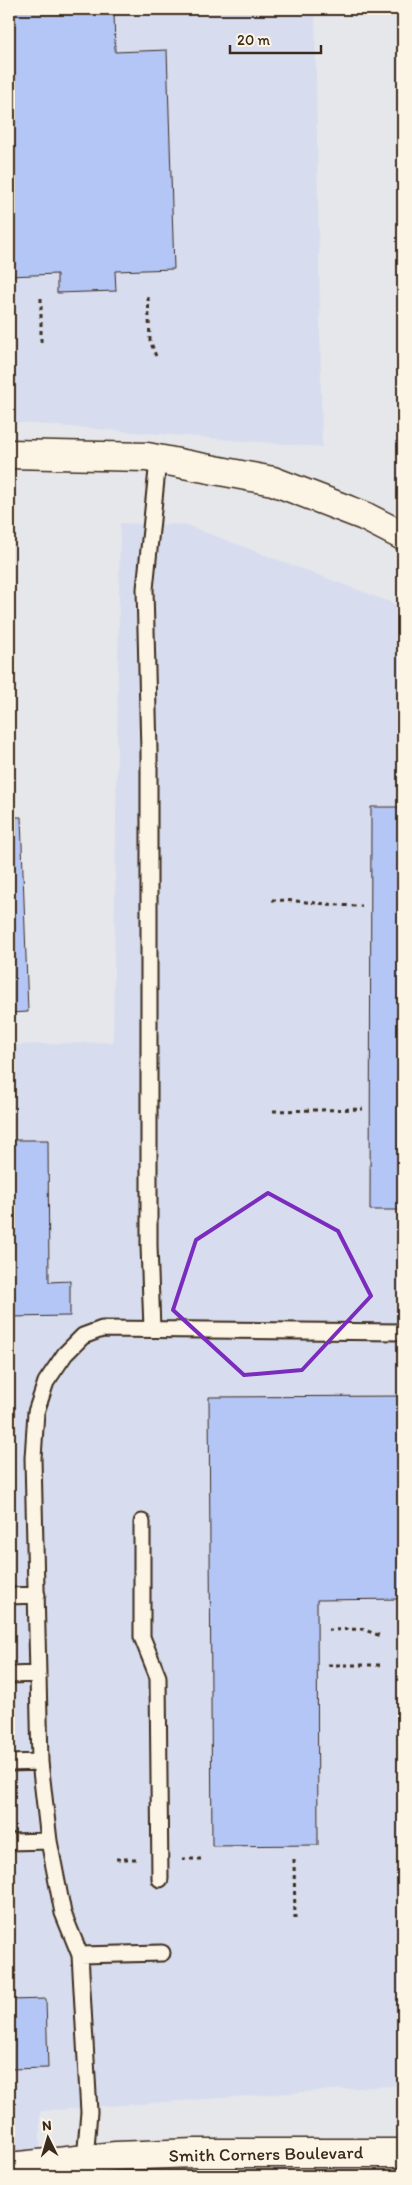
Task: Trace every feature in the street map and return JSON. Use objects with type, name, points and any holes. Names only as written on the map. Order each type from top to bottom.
[{"type":"street","points":[[9,454],[147,457],[273,481],[364,516],[403,536]]},
{"type":"street","name":"Smith Corners Boulevard","points":[[9,2167],[195,2153],[403,2153]]},
{"type":"lane","points":[[152,1330],[149,1245],[149,762],[145,589],[158,460]]},
{"type":"lane","points":[[85,2160],[90,2112],[80,1955],[63,1913],[49,1841],[40,1762],[33,1458],[36,1412],[46,1382],[65,1354],[83,1336],[102,1329],[403,1332]]},
{"type":"lane","points":[[142,1522],[142,1637],[158,1677],[160,1879]]},
{"type":"lane","points":[[9,1596],[37,1595]]},
{"type":"lane","points":[[9,1675],[38,1674]]},
{"type":"lane","points":[[9,1763],[40,1762]]},
{"type":"lane","points":[[9,1842],[49,1841]]},
{"type":"lane","points":[[80,1955],[162,1953]]},
{"type":"path","points":[[148,297],[150,340],[157,359]]},
{"type":"path","points":[[41,298],[41,342]]},
{"type":"path","points":[[272,900],[299,900],[334,906],[362,906]]},
{"type":"path","points":[[273,1111],[363,1109]]},
{"type":"path","points":[[328,1630],[362,1630],[381,1636]]},
{"type":"path","points":[[328,1665],[380,1665]]},
{"type":"path","points":[[294,1859],[295,1920]]},
{"type":"highlighted area","points":[[268,1193],[338,1231],[371,1296],[302,1370],[244,1375],[173,1310],[196,1240]]},
{"type":"shaded area","points":[[9,9],[315,9],[322,447],[9,422]]},
{"type":"shaded area","points":[[120,523],[186,525],[403,607],[403,2085],[40,2111],[40,2176],[9,2176],[9,1045],[113,1042]]},
{"type":"building","points":[[9,9],[114,9],[115,52],[167,50],[174,269],[115,271],[116,291],[57,293],[57,274],[9,276]]},
{"type":"building","points":[[371,807],[403,807],[403,1210],[370,1210]]},
{"type":"building","points":[[9,817],[21,817],[28,1012],[9,1013]]},
{"type":"building","points":[[9,1140],[48,1140],[49,1282],[70,1281],[70,1316],[9,1317]]},
{"type":"building","points":[[403,1396],[403,1599],[317,1600],[318,1845],[212,1846],[209,1397]]},
{"type":"building","points":[[46,1999],[48,2068],[9,2069],[9,2000]]}]
